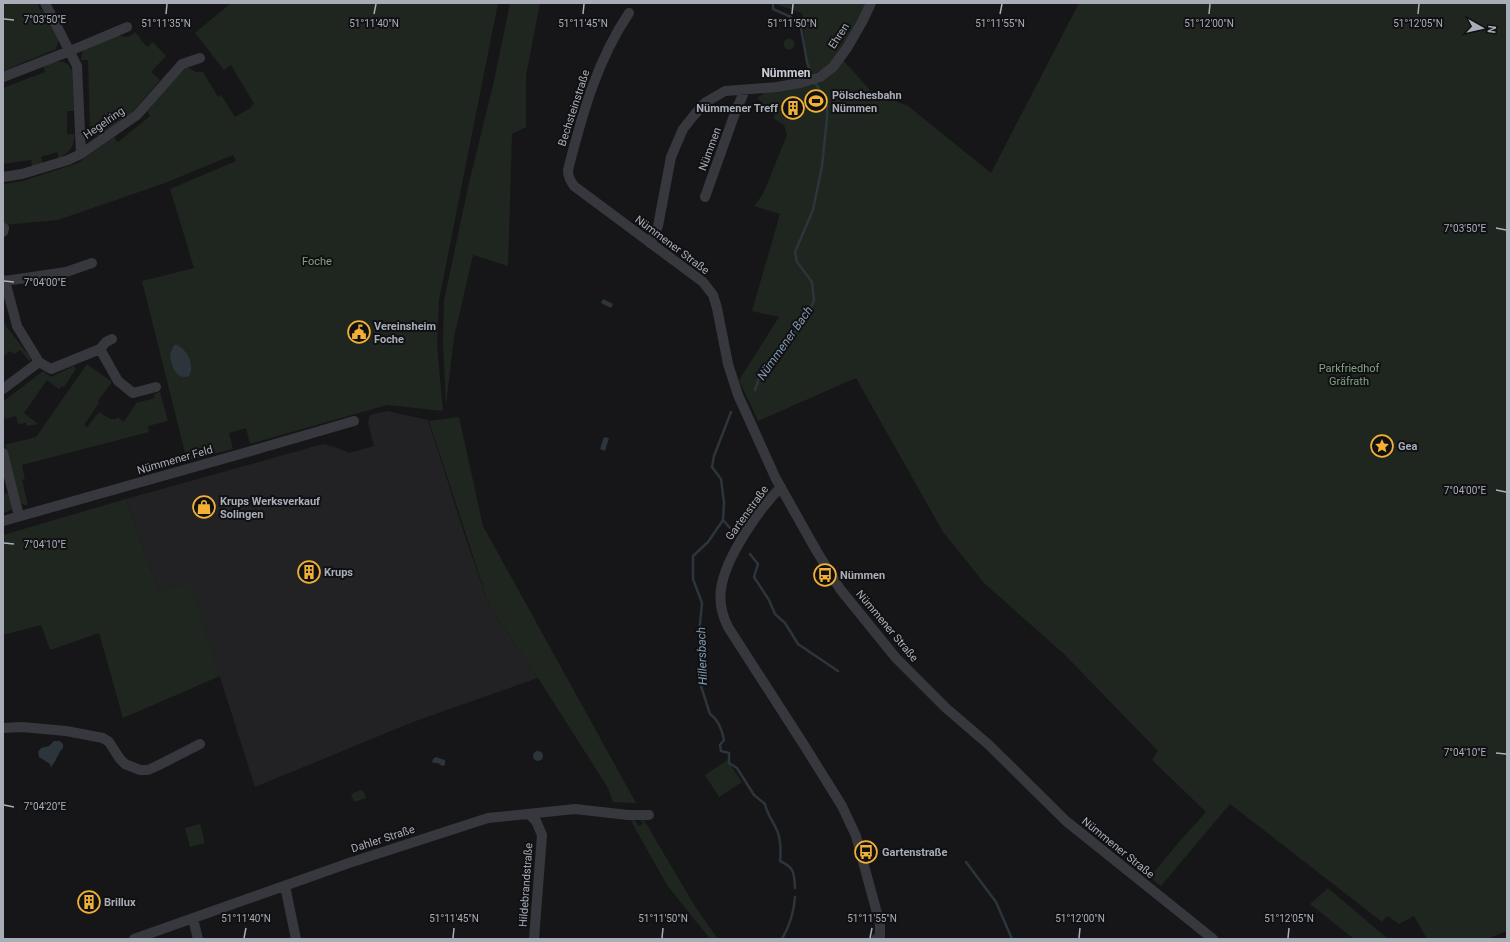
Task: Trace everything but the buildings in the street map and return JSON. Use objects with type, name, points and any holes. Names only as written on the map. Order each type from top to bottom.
[{"type":"street","points":[[45,3],[77,66],[81,154]]},
{"type":"street","name":"Ehren","points":[[745,90],[816,79],[833,67],[847,48],[871,3]]},
{"type":"street","name":"Bechsteinstraße","points":[[568,170],[594,80],[629,13]]},
{"type":"street","points":[[3,77],[127,27]]},
{"type":"street","name":"Hegelring","points":[[3,177],[22,174],[68,160],[81,154],[137,115],[182,64],[200,58]]},
{"type":"street","points":[[650,243],[658,226],[671,156],[683,129],[694,114],[713,97],[725,91],[745,90]]},
{"type":"street","name":"Nümmen","points":[[705,197],[735,113],[745,90]]},
{"type":"street","name":"Nümmener Straße","points":[[568,170],[568,177],[574,186],[703,282],[713,296],[719,315],[728,364],[738,395],[781,487],[816,550],[840,589],[896,658],[946,708],[988,745],[1066,821],[1214,939]]},
{"type":"street","points":[[92,263],[66,272],[4,281],[17,326],[38,362],[51,369],[100,349],[106,342],[112,339]]},
{"type":"street","points":[[100,349],[118,381],[133,393],[156,387]]},
{"type":"street","points":[[3,389],[38,362]]},
{"type":"street","name":"Nümmener Feld","points":[[3,521],[236,456],[354,421]]},
{"type":"street","points":[[3,453],[19,516]]},
{"type":"street","name":"Gartenstraße","points":[[781,487],[766,504],[738,545],[723,580],[721,589],[721,607],[728,628],[842,806],[858,845],[880,924],[880,938]]},
{"type":"street","points":[[3,728],[22,727],[103,738],[109,742],[125,764],[140,770],[148,770],[200,744]]},
{"type":"street","name":"Dahler Straße","points":[[134,939],[362,859],[488,818],[575,809],[628,815],[649,815]]},
{"type":"street","name":"Hildebrandstraße","points":[[529,814],[536,821],[542,835],[534,939]]},
{"type":"street","points":[[285,886],[296,939]]},
{"type":"street","points":[[193,918],[198,939]]},
{"type":"shaded area","points":[[603,299],[613,304],[611,308],[601,303]]},
{"type":"shaded area","points":[[174,345],[181,347],[187,354],[191,363],[191,372],[189,376],[180,376],[173,367],[170,354]]},
{"type":"shaded area","points":[[387,411],[428,420],[489,605],[538,678],[413,722],[255,787],[190,583],[159,592],[126,499],[323,444],[349,453],[374,446],[368,423],[370,415]]},
{"type":"shaded area","points":[[604,437],[609,438],[605,451],[600,449]]},
{"type":"shaded area","points":[[54,741],[60,741],[63,744],[63,748],[51,768],[50,764],[39,757],[38,752],[41,748],[49,746]]},
{"type":"shaded area","points":[[536,751],[540,751],[543,756],[540,761],[536,761],[533,758],[533,754]]},
{"type":"shaded area","points":[[436,757],[445,760],[445,765],[442,766],[438,763],[432,762]]},
{"type":"green space","points":[[3,3],[37,3],[59,40],[56,49],[3,71]]},
{"type":"green space","name":"Foche","points":[[231,3],[498,3],[439,300],[437,345],[443,411],[387,405],[250,444],[246,428],[229,433],[233,449],[187,461],[142,281],[194,268],[170,189],[236,161],[233,155],[165,183],[58,220],[3,225],[3,184],[23,181],[78,163],[114,137],[118,142],[150,116],[147,111],[184,68],[188,67],[195,72],[203,72],[218,97],[221,95],[235,117],[252,107],[251,106],[254,104],[231,65],[224,70],[195,33]]},
{"type":"green space","points":[[510,3],[540,3],[526,76],[526,127],[512,134],[508,266],[473,255],[454,337],[446,405],[443,344],[444,301],[468,187],[494,81]]},
{"type":"green space","points":[[772,3],[866,3],[851,36],[837,56],[819,71],[808,75],[802,13]]},
{"type":"green space","name":"Parkfriedhof Gräfrath","points":[[1079,3],[1507,3],[1507,931],[1487,939],[1427,939],[1414,916],[1399,924],[1387,916],[1382,922],[1230,804],[1161,886],[1150,877],[1206,812],[1152,760],[1158,751],[1064,654],[985,584],[943,532],[856,378],[758,421],[739,380],[779,317],[752,311],[780,214],[754,206],[763,194],[787,135],[784,125],[773,118],[775,115],[757,98],[766,92],[797,87],[843,60],[871,91],[908,106],[991,173]]},
{"type":"green space","points":[[135,32],[147,47],[153,42],[166,56],[151,72],[160,80],[130,115],[99,136],[89,137],[84,134],[84,128],[90,128],[88,60],[81,60],[82,53],[85,50],[118,34],[127,37]]},
{"type":"green space","points":[[789,38],[793,40],[795,44],[793,48],[789,50],[785,48],[783,44],[785,40]]},
{"type":"green space","points":[[62,62],[70,66],[72,71],[74,111],[67,111],[67,134],[75,134],[71,149],[59,158],[57,152],[41,157],[43,163],[32,167],[31,160],[3,164],[3,88],[45,72],[43,65]]},
{"type":"green space","points":[[3,324],[6,324],[30,357],[30,362],[20,350],[14,354],[10,351],[3,357]]},
{"type":"green space","points":[[87,364],[112,382],[98,401],[99,403],[84,425],[87,427],[99,412],[110,419],[116,419],[117,417],[124,422],[136,403],[155,398],[154,394],[160,392],[168,421],[148,426],[149,432],[22,465],[25,479],[22,480],[28,505],[24,505],[21,503],[5,445],[36,437]]},
{"type":"green space","points":[[74,366],[76,369],[64,387],[62,386],[59,389],[47,380],[24,413],[38,424],[27,426],[26,423],[18,424],[16,416],[5,419],[3,399],[5,400],[43,371],[51,377]]},
{"type":"green space","points":[[459,417],[483,526],[636,803],[613,802],[608,788],[538,678],[489,605],[429,421]]},
{"type":"green space","points":[[9,493],[13,505],[11,510],[4,513],[3,494]]},
{"type":"green space","points":[[126,499],[159,592],[190,582],[220,676],[123,718],[99,633],[50,650],[41,625],[3,635],[3,535]]},
{"type":"green space","points":[[727,760],[742,782],[719,797],[705,775]]},
{"type":"green space","points":[[361,790],[364,792],[366,798],[354,802],[351,794]]},
{"type":"green space","points":[[635,820],[638,826],[643,824],[641,821],[644,820],[696,908],[718,939],[710,939],[667,885],[631,821]]},
{"type":"green space","points":[[200,824],[205,843],[190,847],[185,828]]},
{"type":"green space","points":[[1328,888],[1388,939],[1354,939],[1310,904]]},
{"type":"waterway","name":"Nümmener Bach","points":[[773,3],[773,9],[791,17]]},
{"type":"waterway","name":"Nümmener Bach","points":[[800,22],[807,62],[812,77]]},
{"type":"waterway","name":"Nümmener Bach","points":[[755,390],[759,378],[767,371],[806,316],[814,301],[812,282],[797,262],[795,252],[813,210],[822,166],[827,106],[824,97],[814,81]]},
{"type":"waterway","name":"Nümmener Bach","points":[[730,528],[723,520],[724,503],[721,479],[712,467],[714,456],[731,412]]},
{"type":"waterway","name":"Hillersbach","points":[[723,520],[708,542],[693,556],[693,579],[702,603],[699,634],[701,654],[700,683],[710,714],[720,726],[724,740],[720,745],[721,751],[729,753],[729,763],[737,768],[754,795],[765,804],[767,812],[779,836],[780,861],[789,866],[793,872],[795,888]]},
{"type":"waterway","name":"Nümmener Bach","points":[[750,554],[758,564],[754,577],[769,600],[775,614],[785,623],[798,644],[838,671]]},
{"type":"waterway","name":"Nümmener Bach","points":[[966,862],[996,902],[1012,939]]},
{"type":"waterway","name":"Hillersbach","points":[[782,939],[791,919],[795,897]]},
{"type":"place","name":"Pölschesbahn Nümmen","points":[[816,101]]},
{"type":"place","name":"Nümmener Treff","points":[[793,108]]},
{"type":"place","name":"Vereinsheim Foche","points":[[359,332]]},
{"type":"place","name":"Gea","points":[[1382,446]]},
{"type":"place","name":"Krups Werksverkauf Solingen","points":[[204,507]]},
{"type":"place","name":"Krups","points":[[309,572]]},
{"type":"place","name":"Nümmen","points":[[825,575]]},
{"type":"place","name":"Gartenstraße","points":[[866,852]]},
{"type":"place","name":"Brillux","points":[[89,902]]},
{"type":"district","name":"Nümmen","points":[[786,73]]}]
